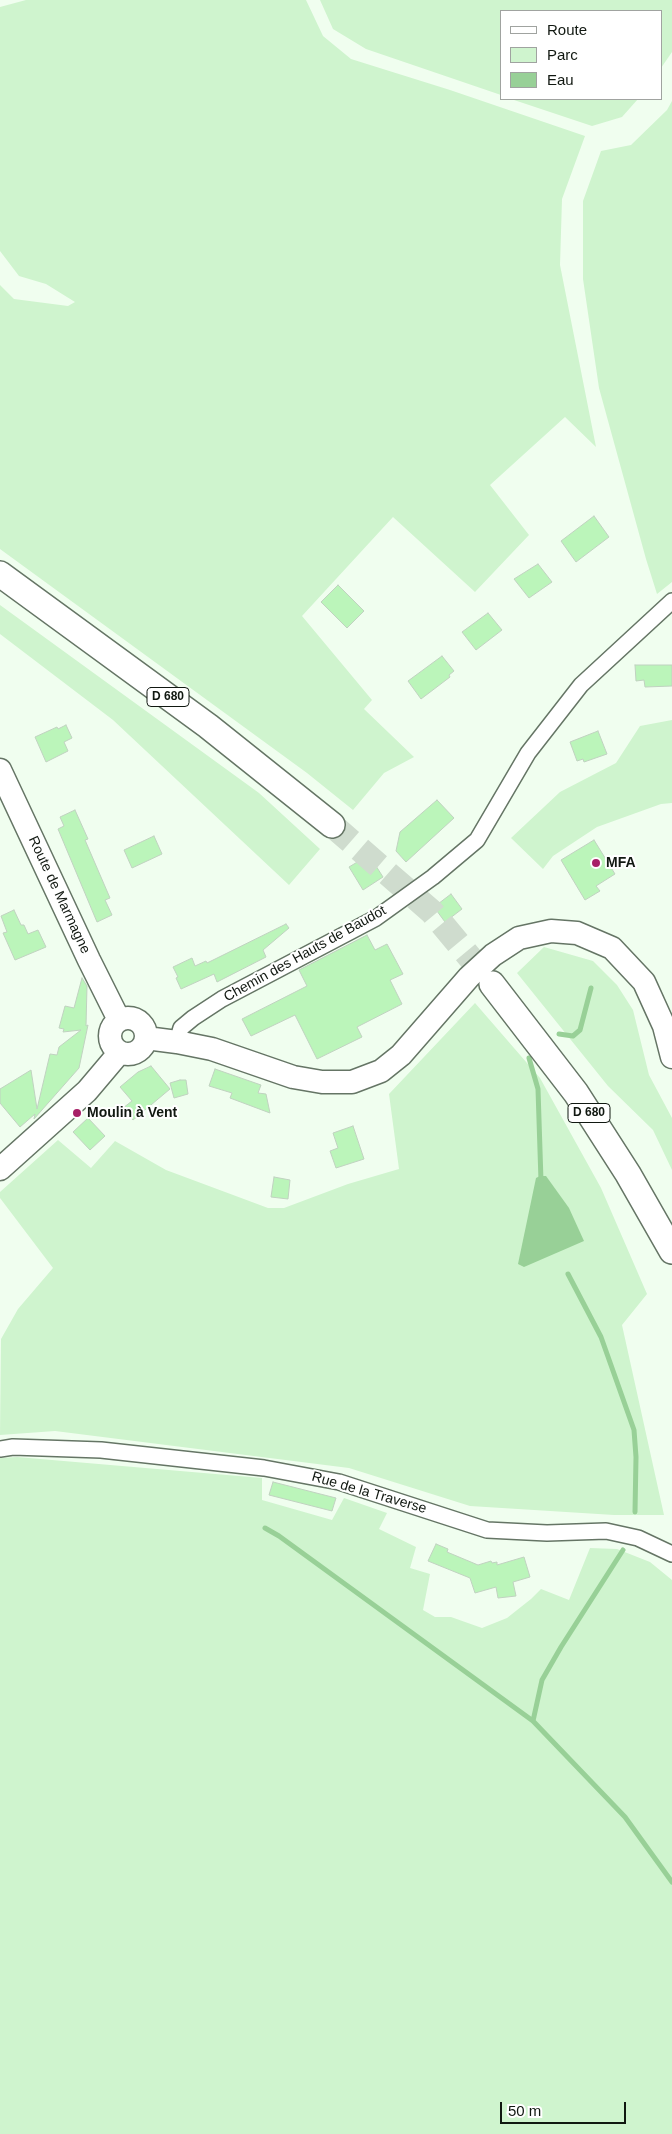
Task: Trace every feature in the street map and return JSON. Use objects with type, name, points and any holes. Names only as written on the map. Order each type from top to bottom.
[{"type":"main road","name":"D 680","points":[[0,574],[208,726],[332,825]]},
{"type":"main road","name":"Route de Marmagne","points":[[0,770],[119,1020]]},
{"type":"main road","points":[[146,1038],[212,1049],[293,1077],[322,1082],[352,1082],[381,1071],[401,1055],[469,978],[493,955],[519,938],[551,931],[577,933],[612,948],[644,982],[664,1026],[672,1057]]},
{"type":"main road","name":"D 680","points":[[492,984],[576,1093],[628,1174],[672,1251]]},
{"type":"main road","points":[[125,1017],[136,1019],[144,1027],[146,1038],[137,1052],[126,1054],[120,1052],[110,1039],[112,1028],[119,1020],[125,1017]]},
{"type":"main road","points":[[0,1169],[87,1091],[120,1052]]},
{"type":"street","name":"Chemin des Hauts de Baudot","points":[[177,1042],[181,1028],[192,1018],[222,998],[376,918],[433,878],[477,840],[528,753],[581,686],[672,601]]},
{"type":"street","name":"Rue de la Traverse","points":[[0,1449],[13,1447],[101,1450],[264,1468],[339,1482],[487,1530],[547,1533],[606,1531],[638,1538],[672,1554]]},
{"type":"green space","points":[[26,0],[306,0],[323,36],[351,59],[585,136],[562,199],[560,265],[596,447],[565,417],[490,485],[529,535],[475,592],[393,517],[302,616],[372,700],[364,709],[414,757],[384,773],[353,810],[307,773],[0,549],[0,285],[14,299],[68,306],[75,302],[46,284],[19,276],[0,251],[0,7]]},
{"type":"green space","points":[[320,0],[672,0],[672,52],[662,67],[662,10],[500,10],[500,95],[366,49],[333,29]]},
{"type":"green space","points":[[514,100],[637,100],[622,117],[592,126]]},
{"type":"green space","points":[[672,101],[672,582],[657,594],[599,388],[583,279],[583,201],[601,151],[631,145],[667,110]]},
{"type":"green space","points":[[0,605],[259,793],[320,849],[289,885],[113,720],[0,634]]},
{"type":"green space","points":[[672,720],[672,803],[661,804],[597,827],[553,856],[543,869],[511,838],[560,792],[616,763],[640,726]]},
{"type":"green space","points":[[544,947],[593,961],[617,985],[633,1010],[649,1075],[672,1118],[672,1170],[653,1130],[608,1086],[517,973]]},
{"type":"green space","points":[[475,1003],[540,1078],[601,1188],[647,1294],[622,1325],[664,1515],[614,1515],[470,1506],[349,1468],[55,1431],[0,1435],[1,1339],[18,1309],[53,1268],[0,1198],[0,1192],[58,1140],[91,1168],[115,1141],[166,1170],[268,1208],[284,1208],[348,1184],[399,1169],[389,1094]]},
{"type":"green space","points":[[17,1457],[262,1478],[262,1500],[332,1520],[344,1498],[387,1513],[379,1529],[416,1547],[410,1568],[430,1574],[423,1610],[435,1617],[451,1617],[482,1628],[507,1618],[541,1589],[569,1600],[590,1548],[617,1549],[650,1562],[672,1580],[672,2134],[0,2134],[0,1458]]},
{"type":"water","points":[[546,1176],[569,1208],[584,1241],[524,1267],[518,1264],[536,1178]]},
{"type":"building","points":[[594,516],[609,537],[576,562],[561,541]]},
{"type":"building","points":[[538,564],[552,582],[529,598],[514,579]]},
{"type":"building","points":[[338,585],[364,611],[347,628],[321,602]]},
{"type":"building","points":[[488,613],[502,630],[476,650],[462,632]]},
{"type":"building","points":[[442,656],[454,671],[449,675],[450,677],[421,699],[408,681]]},
{"type":"building","points":[[635,665],[672,665],[672,686],[645,687],[644,680],[636,681]]},
{"type":"building","points":[[66,725],[72,738],[64,742],[68,751],[46,762],[35,737]]},
{"type":"building","points":[[598,731],[607,754],[584,762],[583,759],[577,761],[570,742]]},
{"type":"building","points":[[437,800],[454,818],[406,862],[396,851],[400,832]]},
{"type":"building","points":[[75,810],[88,839],[85,840],[110,898],[105,900],[112,915],[97,922],[58,829],[64,826],[60,817]]},
{"type":"building","points":[[154,836],[162,854],[132,868],[124,850]]},
{"type":"building","points":[[594,840],[615,874],[596,886],[600,891],[585,900],[561,860]]},
{"type":"building","points":[[369,855],[383,877],[363,890],[349,867]]},
{"type":"building","points":[[451,894],[462,909],[445,922],[434,907]]},
{"type":"building","points":[[14,910],[21,925],[24,925],[28,934],[38,930],[46,947],[15,960],[3,933],[7,932],[1,916]]},
{"type":"building","points":[[286,924],[289,928],[263,950],[266,957],[217,982],[214,974],[181,989],[173,967],[192,958],[195,966],[206,961],[207,963]]},
{"type":"building","points":[[367,935],[375,950],[387,944],[403,974],[390,980],[402,1004],[357,1027],[362,1037],[317,1059],[295,1015],[251,1036],[242,1019],[307,986],[299,970]]},
{"type":"building","points":[[82,978],[87,986],[86,1026],[88,1025],[79,1068],[34,1119],[35,1114],[20,1127],[0,1103],[0,1089],[31,1070],[37,1109],[50,1054],[57,1055],[59,1047],[81,1030],[63,1032],[64,1029],[59,1028],[65,1006],[74,1008]]},
{"type":"building","points":[[151,1066],[170,1089],[133,1120],[123,1108],[132,1101],[120,1087],[138,1072]]},
{"type":"building","points":[[215,1069],[261,1085],[258,1093],[266,1094],[270,1113],[230,1098],[232,1093],[209,1086]]},
{"type":"building","points":[[186,1080],[188,1094],[174,1098],[170,1083]]},
{"type":"building","points":[[88,1118],[105,1136],[90,1150],[73,1132]]},
{"type":"building","points":[[353,1126],[364,1159],[336,1168],[330,1151],[338,1148],[333,1133]]},
{"type":"building","points":[[274,1177],[290,1180],[288,1199],[271,1197]]},
{"type":"building","points":[[273,1482],[336,1498],[332,1511],[269,1495]]},
{"type":"building","points":[[436,1544],[448,1549],[447,1552],[478,1565],[491,1561],[492,1563],[497,1562],[497,1565],[524,1557],[530,1577],[513,1582],[516,1596],[498,1598],[496,1587],[475,1593],[470,1578],[428,1561]]},
{"type":"waterway","points":[[559,1034],[573,1036],[580,1030],[591,988]]},
{"type":"waterway","points":[[529,1058],[538,1089],[541,1181]]},
{"type":"waterway","points":[[568,1274],[601,1337],[634,1430],[636,1457],[635,1512]]},
{"type":"waterway","points":[[265,1528],[279,1536],[533,1721],[625,1817],[672,1882]]},
{"type":"waterway","points":[[533,1721],[542,1680],[623,1550]]},
{"type":"tunnel","points":[[332,825],[432,912],[492,984]]},
{"type":"place","name":"MFA","points":[[596,863]]},
{"type":"place","name":"Moulin à Vent","points":[[77,1113]]}]
